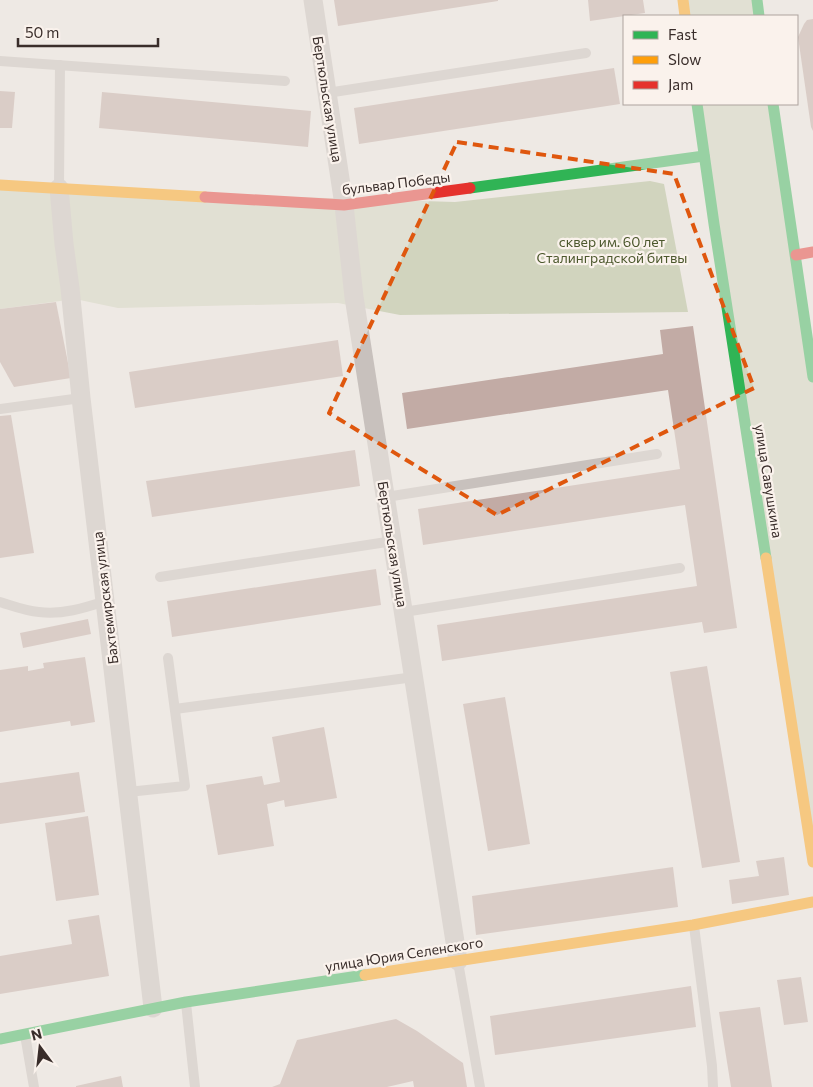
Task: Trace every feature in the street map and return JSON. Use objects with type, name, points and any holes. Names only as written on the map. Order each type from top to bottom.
[{"type":"main road","points":[[683,0],[685,15]]},
{"type":"main road","points":[[757,0],[759,15]]},
{"type":"main road","name":"улица Савушкина","points":[[697,105],[813,862]]},
{"type":"main road","points":[[773,105],[813,377]]},
{"type":"main road","name":"бульвар Победы","points":[[0,185],[344,206],[704,156]]},
{"type":"main road","points":[[796,255],[813,252]]},
{"type":"main road","name":"улица Юрия Селенского","points":[[0,1039],[186,1002],[693,925],[813,902]]},
{"type":"street","name":"Бертюльская улица","points":[[312,0],[344,206],[356,306],[458,961]]},
{"type":"street","name":"Бахтемирская улица","points":[[58,188],[153,1008]]},
{"type":"lane","points":[[327,93],[586,53]]},
{"type":"lane","points":[[0,60],[285,82]]},
{"type":"lane","points":[[58,188],[60,65]]},
{"type":"lane","points":[[0,409],[81,398]]},
{"type":"lane","points":[[386,497],[657,454]]},
{"type":"lane","points":[[160,577],[393,542]]},
{"type":"lane","points":[[404,612],[680,568]]},
{"type":"lane","points":[[0,602],[38,612],[58,613],[106,601]]},
{"type":"lane","points":[[128,792],[185,786],[168,658]]},
{"type":"lane","points":[[175,708],[414,677]]},
{"type":"lane","points":[[693,925],[714,1087]]},
{"type":"lane","name":"Бертюльская улица","points":[[458,961],[480,1087]]},
{"type":"lane","points":[[186,1002],[195,1087]]},
{"type":"lane","points":[[25,1034],[34,1087]]},
{"type":"highlighted area","points":[[457,142],[674,174],[754,388],[497,515],[329,413]]},
{"type":"green space","points":[[684,0],[757,0],[759,15],[686,15]]},
{"type":"green space","points":[[698,105],[772,105],[813,377],[813,862]]},
{"type":"green space","name":"сквер им. 60 лет Сталинградской битвы","points":[[650,181],[664,184],[688,312],[400,315],[338,303],[118,308],[75,299],[0,309],[0,188],[455,202]]},
{"type":"building","points":[[334,0],[498,0],[498,1],[338,26]]},
{"type":"building","points":[[588,0],[643,0],[645,13],[590,21]]},
{"type":"building","points":[[813,19],[813,131],[798,37],[807,20]]},
{"type":"building","points":[[614,68],[620,104],[359,144],[354,108]]},
{"type":"building","points":[[0,91],[15,92],[12,128],[0,128]]},
{"type":"building","points":[[102,92],[311,111],[308,147],[99,128]]},
{"type":"building","points":[[56,302],[71,378],[14,387],[0,362],[0,309]]},
{"type":"building","points":[[693,326],[737,628],[704,633],[702,622],[442,661],[437,625],[697,586],[685,505],[423,545],[418,509],[680,469],[668,390],[407,429],[402,393],[663,354],[660,330]]},
{"type":"building","points":[[338,340],[343,376],[135,408],[129,372]]},
{"type":"building","points":[[11,415],[34,553],[0,558],[0,416]]},
{"type":"building","points":[[355,450],[360,486],[152,517],[146,481]]},
{"type":"building","points":[[376,569],[381,605],[172,637],[167,601]]},
{"type":"building","points":[[88,619],[91,634],[23,648],[20,633]]},
{"type":"building","points":[[85,657],[95,722],[71,726],[70,721],[0,732],[0,670],[28,666],[28,671],[44,668],[43,663]]},
{"type":"building","points":[[707,666],[740,862],[702,868],[670,672]]},
{"type":"building","points":[[505,697],[530,844],[488,851],[463,704]]},
{"type":"building","points":[[324,727],[337,798],[285,807],[284,800],[267,804],[274,846],[218,855],[206,785],[262,776],[264,785],[280,782],[272,737]]},
{"type":"building","points":[[79,772],[85,812],[0,824],[0,783]]},
{"type":"building","points":[[88,816],[99,895],[56,901],[45,823]]},
{"type":"building","points":[[784,857],[789,895],[732,904],[729,880],[759,876],[756,861]]},
{"type":"building","points":[[673,867],[678,907],[476,935],[472,896]]},
{"type":"building","points":[[99,915],[109,976],[0,994],[0,956],[72,944],[68,920]]},
{"type":"building","points":[[801,977],[808,1022],[784,1025],[777,980]]},
{"type":"building","points":[[691,986],[696,1027],[495,1055],[490,1016]]},
{"type":"building","points":[[760,1007],[772,1087],[731,1087],[719,1012]]},
{"type":"building","points":[[396,1019],[463,1063],[467,1087],[414,1087],[413,1081],[387,1087],[272,1087],[280,1084],[297,1040]]},
{"type":"building","points":[[121,1076],[123,1087],[76,1087],[76,1086]]},
{"type":"traffic: fast","points":[[757,0],[759,15]]},
{"type":"traffic: fast","points":[[697,105],[766,558]]},
{"type":"traffic: fast","points":[[773,105],[813,377]]},
{"type":"traffic: fast","points":[[470,188],[704,156]]},
{"type":"traffic: fast","points":[[0,1039],[186,1002],[365,975]]},
{"type":"traffic: slow","points":[[683,0],[685,15]]},
{"type":"traffic: slow","points":[[0,185],[205,197]]},
{"type":"traffic: slow","points":[[766,558],[813,862]]},
{"type":"traffic: slow","points":[[365,975],[693,925],[813,902]]},
{"type":"traffic: jam","points":[[205,197],[344,205],[470,188]]},
{"type":"traffic: jam","points":[[796,255],[813,252]]}]
